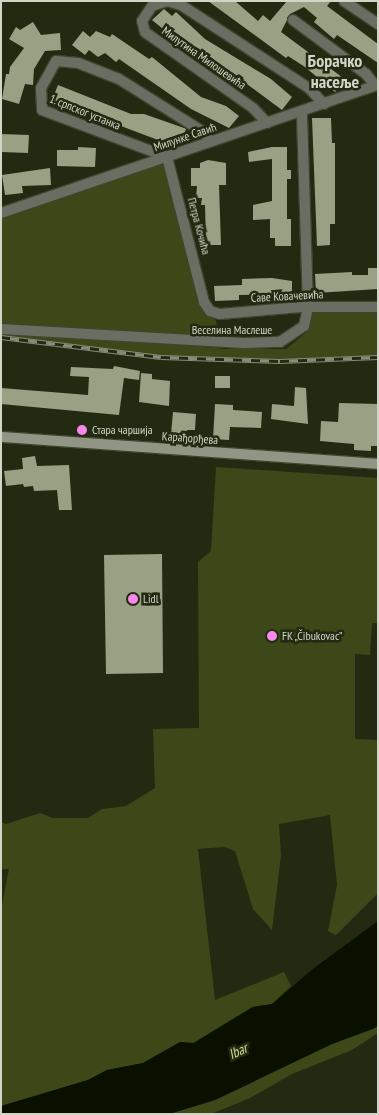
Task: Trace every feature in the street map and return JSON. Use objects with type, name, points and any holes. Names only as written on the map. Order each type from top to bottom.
[{"type":"street","name":"Милутина Милошевића","points":[[267,123],[260,113],[145,32],[142,21],[152,6],[167,1],[181,6],[309,88],[324,104]]},
{"type":"street","points":[[344,1],[378,24]]},
{"type":"street","points":[[293,20],[366,74],[377,85]]},
{"type":"street","name":"1. српског устанка","points":[[167,157],[42,110],[41,88],[52,65],[64,60],[78,63],[118,80],[205,133],[210,141]]},
{"type":"street","name":"Милунке Савић","points":[[1,213],[377,85]]},
{"type":"street","name":"Веселина Маслеше","points":[[1,329],[220,344],[280,342],[304,326],[308,307],[302,112]]},
{"type":"street","name":"Петра Кочића","points":[[167,157],[204,302]]},
{"type":"street","name":"Саве Ковачевића","points":[[204,302],[210,311],[220,314],[308,307],[378,307]]},
{"type":"street","name":"Карађорђева","points":[[1,437],[378,464]]},
{"type":"green space","points":[[167,157],[204,302],[216,321],[218,334],[213,338],[164,337],[1,323],[1,218]]},
{"type":"green space","points":[[308,307],[378,307],[378,357],[280,361],[161,357],[1,336],[1,329],[226,349],[286,349],[308,331],[311,321]]},
{"type":"green space","points":[[216,467],[378,478],[378,623],[372,623],[370,655],[355,654],[355,739],[378,740],[378,893],[336,935],[328,931],[337,885],[330,815],[279,824],[281,855],[272,930],[253,909],[235,851],[224,847],[198,849],[215,1000],[284,972],[291,986],[272,1004],[252,1007],[193,1043],[180,1042],[143,1063],[107,1070],[88,1080],[1,1106],[1,909],[9,869],[1,869],[1,822],[6,824],[40,813],[53,818],[88,818],[102,809],[126,806],[155,788],[153,729],[199,728],[198,562],[211,551]]},
{"type":"green space","points":[[378,1026],[378,1033],[352,1050],[292,1074],[250,1098],[211,1114],[169,1114],[215,1100],[332,1044]]},
{"type":"water","name":"Ibar","points":[[378,921],[378,1026],[373,1029],[332,1044],[215,1100],[169,1114],[1,1114],[1,1106],[88,1080],[107,1070],[143,1063],[180,1042],[194,1043],[253,1007],[272,1004],[314,968]]},
{"type":"building","points":[[208,1],[235,1],[258,21],[263,15],[270,21],[287,1],[331,1],[327,6],[378,44],[378,63],[337,35],[334,39],[314,22],[317,18],[304,7],[290,14],[281,32],[346,80],[335,92],[305,67],[288,56],[286,58]]},
{"type":"building","points":[[164,9],[172,16],[176,12],[205,39],[271,79],[292,97],[282,110],[198,48],[195,51],[175,35],[173,37],[152,20]]},
{"type":"building","points":[[33,22],[41,35],[60,33],[61,50],[45,51],[34,69],[33,85],[25,84],[19,104],[2,99],[6,74],[9,74],[10,67],[24,48],[9,39],[16,27],[20,30]]},
{"type":"building","points":[[83,31],[90,37],[96,31],[110,37],[112,34],[149,59],[152,57],[201,97],[226,106],[239,116],[229,128],[191,109],[119,59],[116,62],[105,53],[98,57],[89,50],[85,55],[72,45]]},
{"type":"building","points":[[58,85],[131,114],[144,114],[184,128],[186,129],[180,145],[167,140],[166,143],[52,100]]},
{"type":"building","points":[[312,118],[331,118],[332,143],[335,143],[335,224],[330,224],[330,245],[317,246]]},
{"type":"building","points":[[1,134],[29,135],[28,153],[1,152]]},
{"type":"building","points":[[78,147],[96,148],[95,167],[57,166],[57,150],[78,150]]},
{"type":"building","points":[[272,147],[287,147],[287,170],[291,170],[291,179],[287,179],[287,219],[291,219],[291,246],[275,246],[275,238],[270,238],[270,219],[253,220],[253,205],[272,201],[272,159],[249,162],[248,152]]},
{"type":"building","points":[[208,160],[226,163],[226,185],[219,185],[221,245],[206,245],[205,205],[201,205],[202,198],[196,198],[197,186],[191,186],[191,168],[200,168],[200,163]]},
{"type":"building","points":[[50,168],[51,185],[22,186],[23,193],[5,195],[2,175]]},
{"type":"building","points":[[368,268],[378,268],[378,289],[316,293],[315,274],[352,272],[352,275],[368,275]]},
{"type":"building","points":[[272,278],[292,281],[292,294],[239,295],[239,300],[215,301],[214,286],[242,285],[242,279]]},
{"type":"building","points":[[114,366],[140,371],[139,380],[124,378],[119,415],[1,404],[1,388],[88,395],[89,377],[70,376],[71,367],[113,369]]},
{"type":"building","points":[[141,373],[152,374],[152,379],[170,381],[169,406],[139,402]]},
{"type":"building","points":[[215,376],[230,376],[230,388],[215,388]]},
{"type":"building","points":[[295,387],[306,388],[308,424],[271,419],[272,404],[294,406]]},
{"type":"building","points":[[339,403],[378,404],[378,446],[371,446],[371,451],[354,450],[354,444],[320,441],[321,421],[338,422]]},
{"type":"building","points":[[215,404],[233,405],[233,410],[262,412],[261,428],[230,427],[229,440],[213,439]]},
{"type":"building","points":[[173,412],[196,414],[195,430],[187,430],[187,435],[171,434]]},
{"type":"building","points":[[35,456],[37,466],[69,465],[72,510],[59,510],[57,490],[34,491],[33,486],[24,487],[23,484],[6,486],[4,471],[23,469],[22,458]]},
{"type":"building","points":[[162,554],[163,673],[106,674],[104,555]]},
{"type":"railway","points":[[1,337],[161,357],[280,361],[378,357]]},
{"type":"place","name":"Стара чаршија","points":[[82,430]]},
{"type":"place","name":"Lidl","points":[[133,599]]},
{"type":"place","name":"FK „Čibukovac”","points":[[272,636]]},
{"type":"district","name":"Борачко насеље","points":[[335,72]]}]
